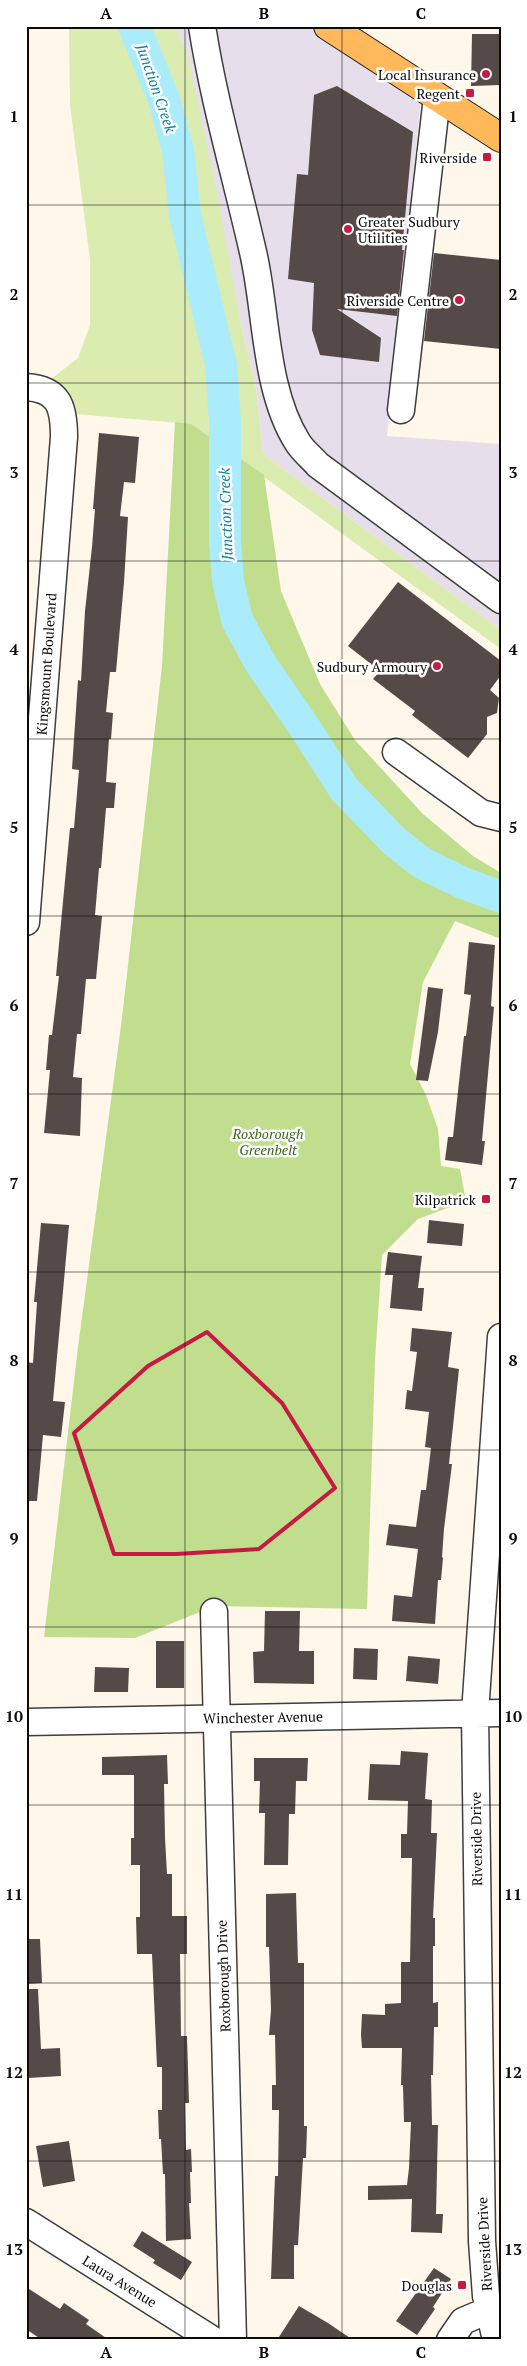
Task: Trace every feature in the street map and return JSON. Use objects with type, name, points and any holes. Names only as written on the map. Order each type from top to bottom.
[{"type":"main road","points":[[335,28],[501,138]]},
{"type":"street","points":[[202,26],[223,130],[254,253],[273,373],[287,421],[299,444],[318,465],[501,600]]},
{"type":"street","points":[[401,410],[437,97]]},
{"type":"street","name":"Kingsmount Boulevard","points":[[26,387],[40,388],[53,395],[61,406],[64,417],[64,437],[32,773],[26,922]]},
{"type":"street","points":[[396,752],[481,813],[501,818]]},
{"type":"street","name":"Riverside Drive","points":[[496,2340],[489,2310],[491,2241],[475,1714],[501,1337]]},
{"type":"street","name":"Roxborough Drive","points":[[214,1612],[233,2340]]},
{"type":"street","name":"Winchester Avenue","points":[[26,1722],[501,1713]]},
{"type":"street","name":"Laura Avenue","points":[[26,2222],[214,2340]]},
{"type":"street","points":[[450,2340],[463,2321],[489,2310]]},
{"type":"highlighted area","points":[[207,1332],[282,1403],[335,1488],[259,1549],[176,1554],[114,1554],[74,1433],[148,1366]]},
{"type":"shaded area","points":[[175,26],[326,26],[422,89],[387,436],[501,444],[501,630],[263,454],[256,388],[241,325],[187,52]]},
{"type":"green space","points":[[69,26],[175,26],[187,52],[216,186],[241,325],[256,388],[263,454],[501,630],[501,649],[191,424],[64,413],[41,387],[78,358],[90,325],[90,260],[70,105]]},
{"type":"green space","name":"Roxborough Greenbelt","points":[[175,422],[191,424],[264,475],[281,591],[320,684],[355,740],[423,814],[473,856],[501,873],[501,939],[455,921],[423,982],[410,1064],[426,1095],[438,1129],[441,1166],[460,1169],[466,1201],[418,1219],[382,1255],[375,1360],[367,1609],[215,1606],[135,1638],[44,1637],[78,1347],[122,1018],[162,666]]},
{"type":"building","points":[[472,34],[501,34],[501,85],[471,86]]},
{"type":"building","name":"Greater Sudbury Utilities","points":[[337,86],[413,132],[397,316],[337,309],[381,338],[379,362],[320,355],[312,330],[314,283],[288,279],[297,174],[308,175],[314,95]]},
{"type":"building","name":"Riverside Centre","points":[[434,253],[501,260],[501,349],[424,341]]},
{"type":"building","points":[[99,433],[139,437],[135,483],[124,482],[120,516],[128,517],[124,582],[116,672],[110,672],[106,712],[113,713],[106,782],[116,783],[114,808],[106,808],[101,868],[99,868],[95,915],[102,916],[96,979],[86,979],[81,1034],[77,1034],[73,1077],[82,1078],[80,1136],[44,1133],[50,1070],[46,1070],[49,1035],[52,1035],[59,976],[56,976],[70,828],[74,828],[79,770],[72,769],[78,680],[81,681],[85,611],[92,547]]},
{"type":"building","name":"Sudbury Armoury","points":[[398,582],[501,661],[501,675],[490,690],[499,698],[497,713],[487,717],[487,734],[468,758],[412,715],[415,711],[373,679],[380,671],[348,646]]},
{"type":"building","points":[[469,942],[495,945],[491,1006],[494,1007],[482,1141],[485,1141],[482,1165],[445,1160],[448,1137],[453,1137],[464,1036],[466,1036],[471,995],[464,994]]},
{"type":"building","points":[[428,987],[443,989],[438,1032],[428,1081],[416,1080]]},
{"type":"building","points":[[429,1220],[464,1224],[462,1246],[427,1243]]},
{"type":"building","points":[[41,1223],[69,1225],[53,1401],[65,1402],[61,1437],[43,1435],[37,1501],[26,1501],[26,1362],[33,1363],[37,1302],[34,1302]]},
{"type":"building","points":[[388,1252],[422,1256],[418,1288],[424,1288],[422,1311],[390,1308],[393,1275],[385,1275]]},
{"type":"building","points":[[412,1328],[452,1332],[448,1367],[459,1369],[449,1464],[452,1464],[444,1529],[441,1580],[438,1580],[435,1624],[392,1621],[394,1595],[412,1597],[418,1549],[386,1545],[389,1524],[416,1527],[421,1490],[426,1490],[431,1448],[425,1447],[429,1412],[405,1409],[407,1390],[412,1391],[417,1352],[410,1351]]},
{"type":"building","points":[[265,1611],[300,1611],[299,1651],[314,1651],[314,1684],[254,1683],[253,1652],[264,1651]]},
{"type":"building","points":[[156,1641],[184,1641],[184,1688],[156,1688]]},
{"type":"building","points":[[354,1648],[378,1649],[377,1680],[353,1679]]},
{"type":"building","points":[[408,1656],[440,1659],[438,1684],[406,1681]]},
{"type":"building","points":[[95,1667],[129,1668],[128,1692],[94,1692]]},
{"type":"building","points":[[401,1751],[428,1753],[425,1799],[432,1800],[431,1833],[437,1833],[433,1918],[435,1918],[435,1946],[433,1946],[433,2003],[438,2002],[438,2027],[434,2027],[433,2075],[431,2075],[432,2125],[438,2125],[436,2214],[443,2214],[442,2233],[411,2232],[412,2199],[368,2200],[368,2186],[407,2185],[409,2168],[411,2122],[404,2122],[403,2085],[401,2085],[402,2048],[362,2048],[361,2035],[362,2014],[385,2015],[385,2004],[401,2003],[401,1962],[410,1962],[412,1858],[401,1858],[401,1834],[407,1834],[408,1801],[368,1800],[370,1764],[400,1765]]},
{"type":"building","points":[[167,1755],[168,1784],[164,1784],[165,1838],[167,1874],[172,1874],[172,1916],[187,1916],[187,1954],[180,1954],[181,2036],[187,2036],[189,2103],[185,2103],[186,2150],[191,2149],[192,2172],[190,2172],[191,2203],[189,2203],[191,2239],[166,2241],[165,2174],[163,2174],[161,2139],[159,2139],[158,2110],[162,2110],[162,2067],[157,2067],[152,1954],[137,1954],[136,1917],[140,1917],[140,1865],[131,1865],[131,1838],[134,1838],[134,1775],[102,1775],[102,1757]]},
{"type":"building","points":[[254,1758],[308,1758],[307,1781],[296,1781],[295,1814],[289,1814],[288,1865],[264,1865],[265,1813],[259,1813],[260,1781],[254,1781]]},
{"type":"building","points":[[296,1893],[298,1963],[304,1963],[304,2126],[307,2126],[306,2158],[303,2158],[298,2245],[294,2245],[294,2279],[271,2279],[275,2176],[278,2176],[279,2110],[272,2110],[272,2085],[276,2085],[275,2035],[269,2035],[271,2010],[269,1947],[266,1947],[266,1894]]},
{"type":"building","points":[[26,1939],[40,1939],[42,1983],[26,1984]]},
{"type":"building","points":[[26,1989],[38,1989],[41,2049],[60,2048],[61,2076],[28,2078]]},
{"type":"building","points":[[69,2141],[75,2181],[43,2187],[36,2146]]},
{"type":"building","points":[[142,2231],[192,2262],[181,2280],[153,2263],[155,2260],[133,2246]]},
{"type":"building","points":[[434,2268],[451,2279],[433,2307],[435,2309],[417,2335],[396,2321]]},
{"type":"building","points":[[26,2287],[60,2309],[64,2303],[89,2320],[86,2324],[109,2340],[42,2340],[26,2329]]},
{"type":"building","points":[[299,2306],[328,2323],[353,2340],[277,2340]]},
{"type":"waterway","name":"Junction Creek","points":[[134,26],[164,100],[178,150],[185,215],[221,365],[225,422],[225,541],[228,581],[237,620],[261,664],[344,789],[394,841],[422,863],[463,883],[501,897]]},
{"type":"place","name":"Local Insurance","points":[[486,74]]},
{"type":"place","name":"Regent","points":[[470,93]]},
{"type":"place","name":"Riverside","points":[[487,157]]},
{"type":"place","name":"Greater Sudbury Utilities","points":[[348,229]]},
{"type":"place","name":"Riverside Centre","points":[[459,300]]},
{"type":"place","name":"Sudbury Armoury","points":[[437,666]]},
{"type":"place","name":"Kilpatrick","points":[[486,1199]]},
{"type":"place","name":"Douglas","points":[[462,2285]]}]
